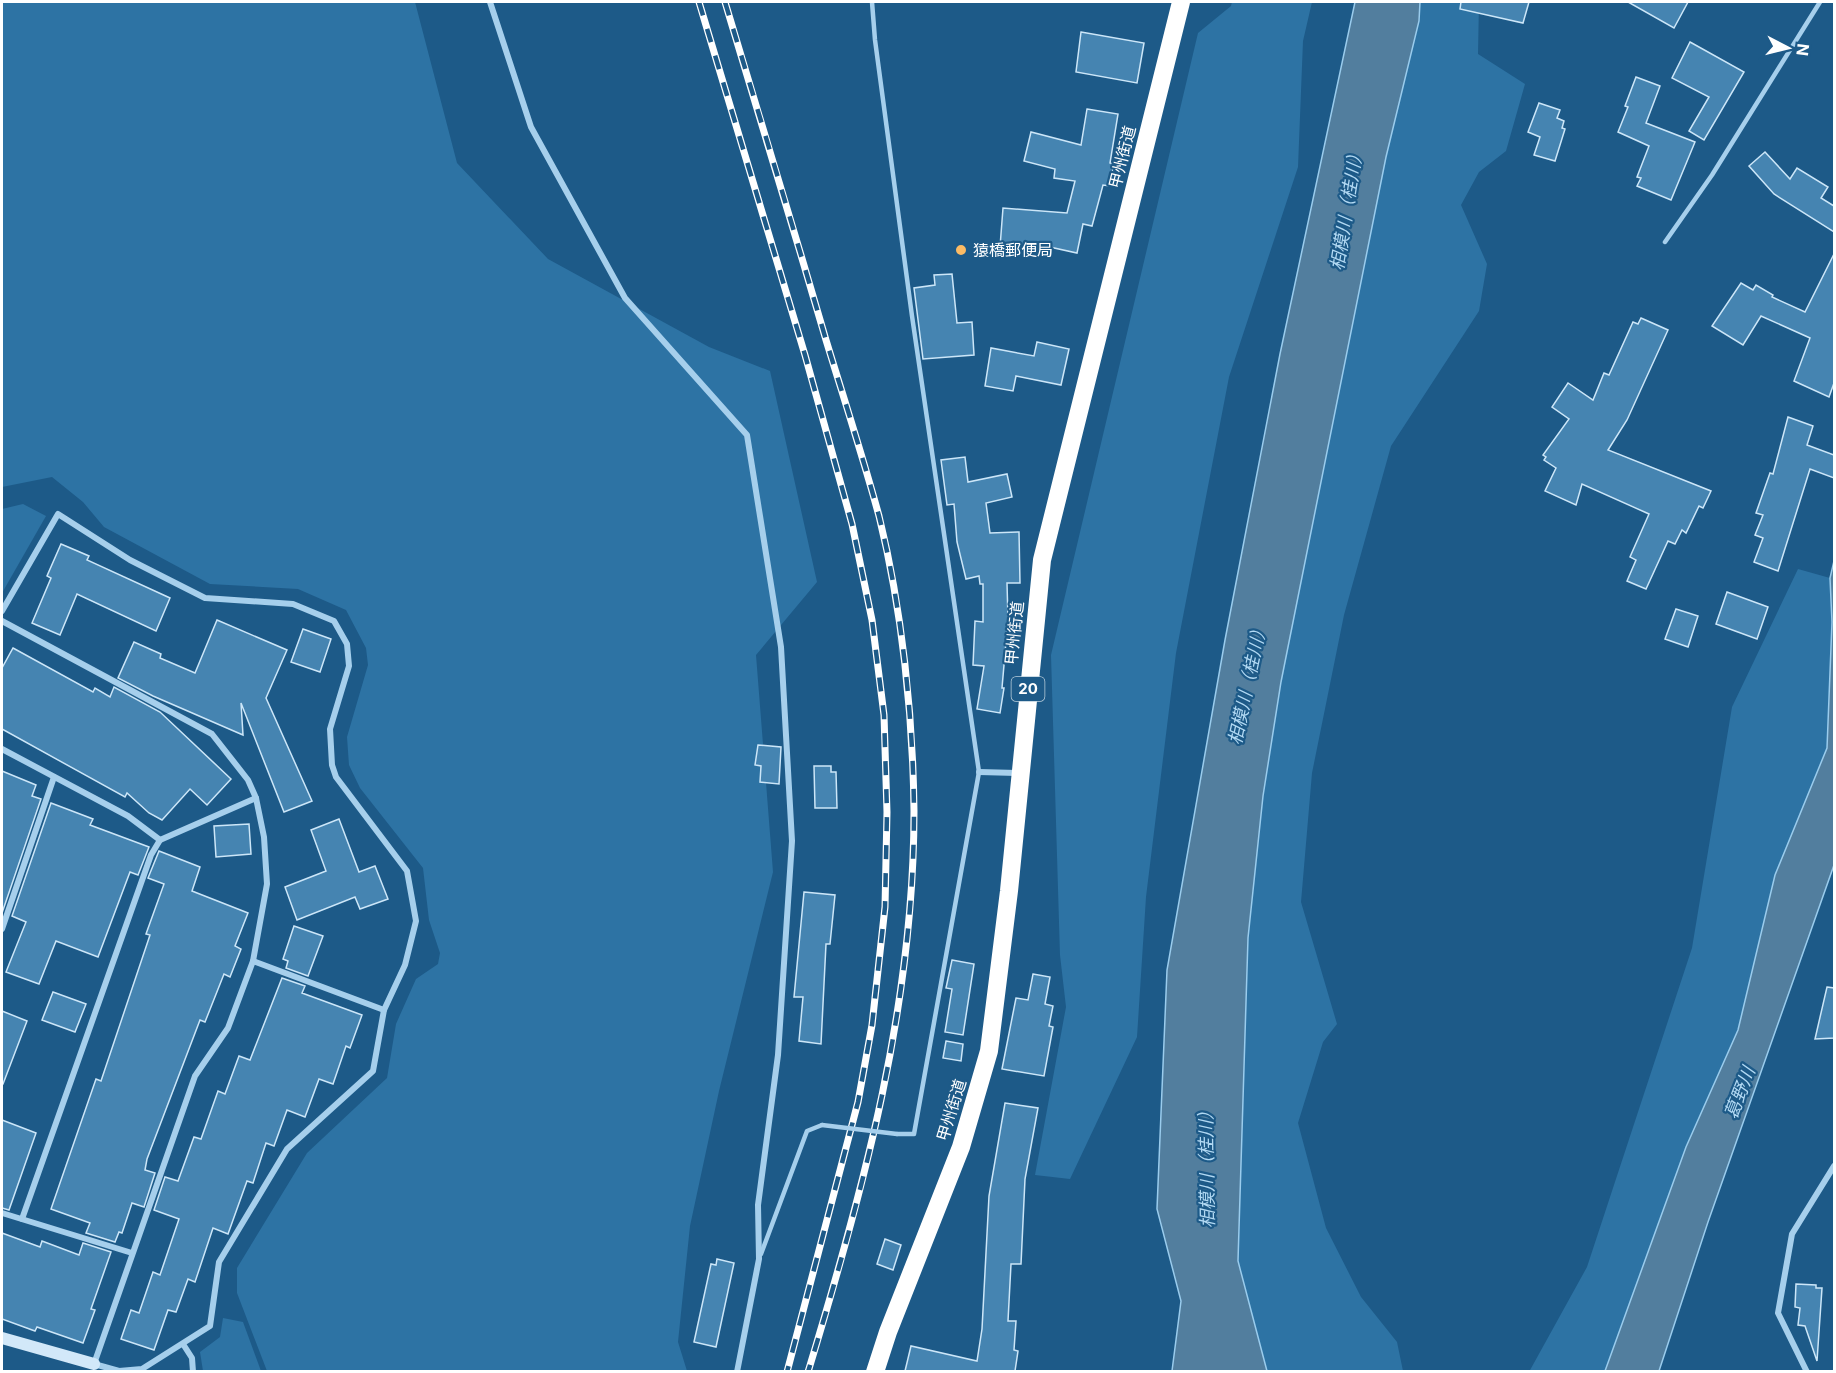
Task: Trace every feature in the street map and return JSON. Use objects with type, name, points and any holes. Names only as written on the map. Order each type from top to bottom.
[{"type":"highway","name":"甲州街道","points":[[875,1371],[960,1147],[989,1051],[1010,891],[1042,560],[1181,2]]},
{"type":"street","points":[[490,2],[531,127],[625,298],[747,435],[781,647],[792,841],[778,1055],[759,1205],[759,1259],[737,1371]]},
{"type":"street","points":[[2,611],[58,514],[130,560],[205,598],[293,604],[334,621],[347,644],[349,666],[330,729],[332,765],[336,777],[406,871],[416,921],[405,965],[384,1010],[373,1071],[287,1149],[219,1262],[210,1326],[142,1369],[119,1371],[2,1338]]},
{"type":"street","points":[[2,621],[212,734],[248,780],[256,798],[264,837],[267,884],[253,961],[228,1028],[195,1076],[94,1364]]},
{"type":"street","points":[[2,749],[128,816],[160,840]]},
{"type":"street","points":[[979,772],[1020,774]]},
{"type":"street","points":[[2,929],[54,777]]},
{"type":"street","points":[[22,1219],[151,855],[160,840],[256,798]]},
{"type":"street","points":[[253,961],[384,1010]]},
{"type":"street","points":[[1807,1371],[1778,1313],[1792,1234],[1834,1166]]},
{"type":"street","points":[[2,1213],[132,1253]]},
{"type":"street","points":[[183,1344],[192,1358],[193,1371]]},
{"type":"lane","points":[[759,1259],[807,1131],[822,1125],[914,1134],[979,772],[912,316],[875,40],[872,2]]},
{"type":"lane","points":[[1665,242],[1713,175],[1820,2]]},
{"type":"shaded area","points":[[2,2],[415,2],[457,163],[548,259],[709,347],[770,371],[817,582],[756,655],[773,872],[719,1091],[690,1226],[678,1342],[687,1371],[267,1371],[237,1293],[237,1268],[307,1153],[387,1078],[396,1024],[416,979],[438,964],[440,953],[429,920],[423,868],[360,788],[349,765],[347,737],[368,665],[366,648],[346,610],[298,589],[210,584],[104,527],[83,502],[52,477],[2,487]]},
{"type":"shaded area","points":[[1232,2],[1312,2],[1303,41],[1298,167],[1229,377],[1176,653],[1146,897],[1137,1037],[1070,1179],[1035,1175],[1066,1007],[1060,955],[1051,655],[1198,33],[1231,6]]},
{"type":"shaded area","points":[[1420,2],[1479,2],[1478,54],[1525,84],[1506,151],[1479,172],[1461,205],[1487,264],[1479,311],[1391,446],[1344,615],[1312,773],[1301,902],[1337,1024],[1323,1042],[1298,1123],[1326,1228],[1361,1297],[1397,1342],[1403,1371],[1267,1371],[1238,1261],[1248,938],[1263,796],[1281,682],[1386,157],[1419,21]]},
{"type":"shaded area","points":[[23,504],[46,516],[2,593],[2,509]]},
{"type":"shaded area","points":[[1798,569],[1830,578],[1832,622],[1827,748],[1775,875],[1738,1030],[1686,1147],[1605,1371],[1529,1372],[1587,1267],[1692,948],[1732,707]]},
{"type":"shaded area","points":[[223,1318],[243,1322],[261,1371],[203,1371],[200,1352],[220,1337]]},
{"type":"water","name":"相模川（桂川）","points":[[1355,2],[1420,2],[1419,21],[1386,157],[1281,682],[1263,796],[1248,938],[1238,1261],[1267,1371],[1172,1371],[1181,1301],[1157,1209],[1167,970],[1225,640],[1280,354]]},
{"type":"water","name":"葛野川","points":[[1834,561],[1834,865],[1708,1222],[1659,1371],[1605,1371],[1686,1147],[1738,1030],[1775,875],[1827,748],[1832,622],[1830,578]]},
{"type":"building","points":[[1461,2],[1529,2],[1523,23],[1460,9]]},
{"type":"building","points":[[1628,2],[1688,2],[1674,28]]},
{"type":"building","points":[[1081,32],[1144,43],[1137,83],[1076,72]]},
{"type":"building","points":[[1690,42],[1744,72],[1704,140],[1689,131],[1709,97],[1672,78]]},
{"type":"building","points":[[1636,77],[1660,86],[1646,123],[1695,142],[1671,200],[1637,186],[1641,178],[1637,177],[1649,146],[1618,132]]},
{"type":"building","points":[[1539,103],[1560,110],[1557,118],[1564,121],[1562,128],[1565,129],[1555,161],[1534,155],[1540,137],[1528,132]]},
{"type":"building","points":[[1087,109],[1118,114],[1110,163],[1114,164],[1110,186],[1103,185],[1092,226],[1083,224],[1077,253],[1045,246],[1045,251],[1000,247],[1003,208],[1067,213],[1075,181],[1054,178],[1055,169],[1024,161],[1031,132],[1081,145]]},
{"type":"building","points":[[1765,152],[1790,179],[1797,168],[1828,187],[1821,198],[1834,206],[1834,232],[1774,194],[1749,166]]},
{"type":"building","points":[[1834,254],[1834,383],[1829,397],[1794,381],[1810,338],[1761,316],[1743,345],[1712,326],[1741,283],[1753,290],[1756,285],[1773,295],[1772,297],[1805,312]]},
{"type":"building","points":[[952,274],[957,323],[972,322],[974,355],[923,359],[914,288],[935,285],[934,275]]},
{"type":"building","points":[[1641,318],[1668,330],[1627,420],[1608,450],[1711,491],[1703,508],[1699,506],[1686,533],[1682,530],[1675,544],[1668,541],[1646,589],[1627,581],[1636,560],[1630,557],[1649,514],[1582,484],[1576,505],[1545,491],[1556,468],[1544,460],[1546,457],[1543,455],[1569,419],[1552,407],[1568,383],[1593,400],[1604,373],[1609,375],[1633,322],[1638,324]]},
{"type":"building","points":[[1037,342],[1069,349],[1061,385],[1016,376],[1013,391],[985,386],[991,348],[1034,356]]},
{"type":"building","points":[[1788,417],[1813,426],[1807,445],[1834,455],[1834,478],[1810,469],[1778,571],[1754,562],[1763,538],[1755,535],[1763,515],[1756,513],[1770,473],[1773,474]]},
{"type":"building","points":[[965,457],[968,482],[1007,474],[1012,497],[986,503],[990,533],[1019,532],[1020,583],[1007,583],[1008,619],[1002,688],[1004,688],[1000,713],[977,709],[984,666],[973,665],[975,621],[983,622],[983,584],[980,584],[979,576],[966,579],[957,542],[954,504],[947,505],[941,460]]},
{"type":"building","points":[[61,544],[89,556],[87,560],[170,598],[156,631],[77,594],[60,635],[32,623],[51,578],[47,576]]},
{"type":"building","points":[[1727,592],[1768,607],[1757,639],[1716,624]]},
{"type":"building","points":[[1676,609],[1698,616],[1688,647],[1665,639]]},
{"type":"building","points":[[217,620],[287,650],[266,698],[312,801],[284,812],[241,703],[243,735],[153,696],[118,678],[134,642],[161,654],[160,658],[195,673]]},
{"type":"building","points":[[303,629],[331,639],[320,672],[291,662]]},
{"type":"building","points":[[13,648],[93,692],[95,688],[110,697],[114,687],[160,712],[231,779],[207,805],[190,789],[162,820],[149,813],[127,793],[125,797],[2,729],[2,668]]},
{"type":"building","points":[[758,745],[781,747],[779,784],[760,782],[761,766],[755,765]]},
{"type":"building","points":[[814,766],[831,766],[831,772],[836,772],[837,808],[815,808]]},
{"type":"building","points":[[2,771],[36,785],[32,796],[41,799],[2,913]]},
{"type":"building","points":[[51,803],[93,819],[90,825],[149,847],[138,875],[130,872],[98,957],[56,941],[39,984],[6,972],[26,922],[12,916]]},
{"type":"building","points":[[339,819],[359,872],[375,866],[388,899],[360,909],[355,897],[297,920],[285,887],[326,871],[311,830]]},
{"type":"building","points":[[249,824],[251,854],[216,857],[214,826]]},
{"type":"building","points":[[159,851],[200,867],[192,891],[248,913],[235,946],[241,949],[230,977],[224,974],[205,1022],[200,1020],[147,1159],[145,1170],[155,1173],[144,1207],[132,1203],[122,1233],[119,1232],[115,1242],[86,1233],[90,1223],[51,1209],[96,1079],[101,1081],[150,935],[146,934],[164,884],[148,878]]},
{"type":"building","points":[[804,892],[835,895],[830,944],[826,944],[821,1044],[799,1041],[803,997],[794,997]]},
{"type":"building","points":[[294,926],[323,936],[308,976],[286,968],[288,961],[283,959]]},
{"type":"building","points":[[952,960],[974,964],[963,1035],[945,1032],[952,989],[946,988]]},
{"type":"building","points":[[1033,974],[1050,977],[1045,1004],[1053,1006],[1049,1026],[1053,1027],[1044,1076],[1002,1069],[1016,998],[1028,1000]]},
{"type":"building","points":[[282,978],[305,986],[302,993],[362,1015],[350,1048],[346,1046],[333,1084],[319,1079],[305,1117],[287,1110],[274,1146],[266,1143],[253,1183],[247,1181],[228,1234],[213,1228],[195,1282],[188,1279],[176,1312],[168,1310],[154,1350],[121,1339],[131,1310],[139,1313],[153,1272],[160,1275],[179,1219],[154,1210],[165,1177],[178,1181],[194,1137],[201,1139],[218,1091],[225,1094],[239,1056],[250,1060]]},
{"type":"building","points":[[1827,987],[1834,988],[1834,1038],[1815,1039]]},
{"type":"building","points":[[53,992],[86,1004],[75,1032],[42,1020]]},
{"type":"building","points":[[2,1011],[27,1021],[3,1084],[2,1084]]},
{"type":"building","points":[[946,1041],[963,1044],[961,1061],[943,1058]]},
{"type":"building","points":[[1005,1103],[1038,1108],[1025,1179],[1021,1264],[1011,1264],[1008,1321],[1016,1321],[1014,1350],[1018,1351],[1015,1371],[905,1371],[911,1346],[977,1361],[982,1329],[989,1196]]},
{"type":"building","points":[[2,1120],[36,1133],[9,1210],[2,1208]]},
{"type":"building","points":[[2,1233],[40,1247],[42,1241],[79,1255],[83,1243],[111,1252],[91,1309],[95,1310],[83,1343],[37,1327],[35,1331],[2,1319]]},
{"type":"building","points":[[885,1239],[901,1245],[893,1270],[877,1264]]},
{"type":"building","points":[[717,1259],[734,1263],[716,1347],[694,1342],[711,1264],[716,1265]]},
{"type":"building","points":[[1796,1284],[1816,1285],[1816,1288],[1822,1288],[1817,1361],[1805,1326],[1798,1325],[1800,1308],[1795,1307]]},
{"type":"railway","points":[[699,2],[805,355],[852,524],[872,620],[884,715],[887,812],[885,907],[872,1025],[858,1102],[787,1372]]},
{"type":"railway","points":[[725,2],[879,516],[894,588],[909,700],[914,811],[912,883],[895,1025],[866,1165],[808,1372]]},
{"type":"place","name":"猿橋郵便局","points":[[961,250]]}]
